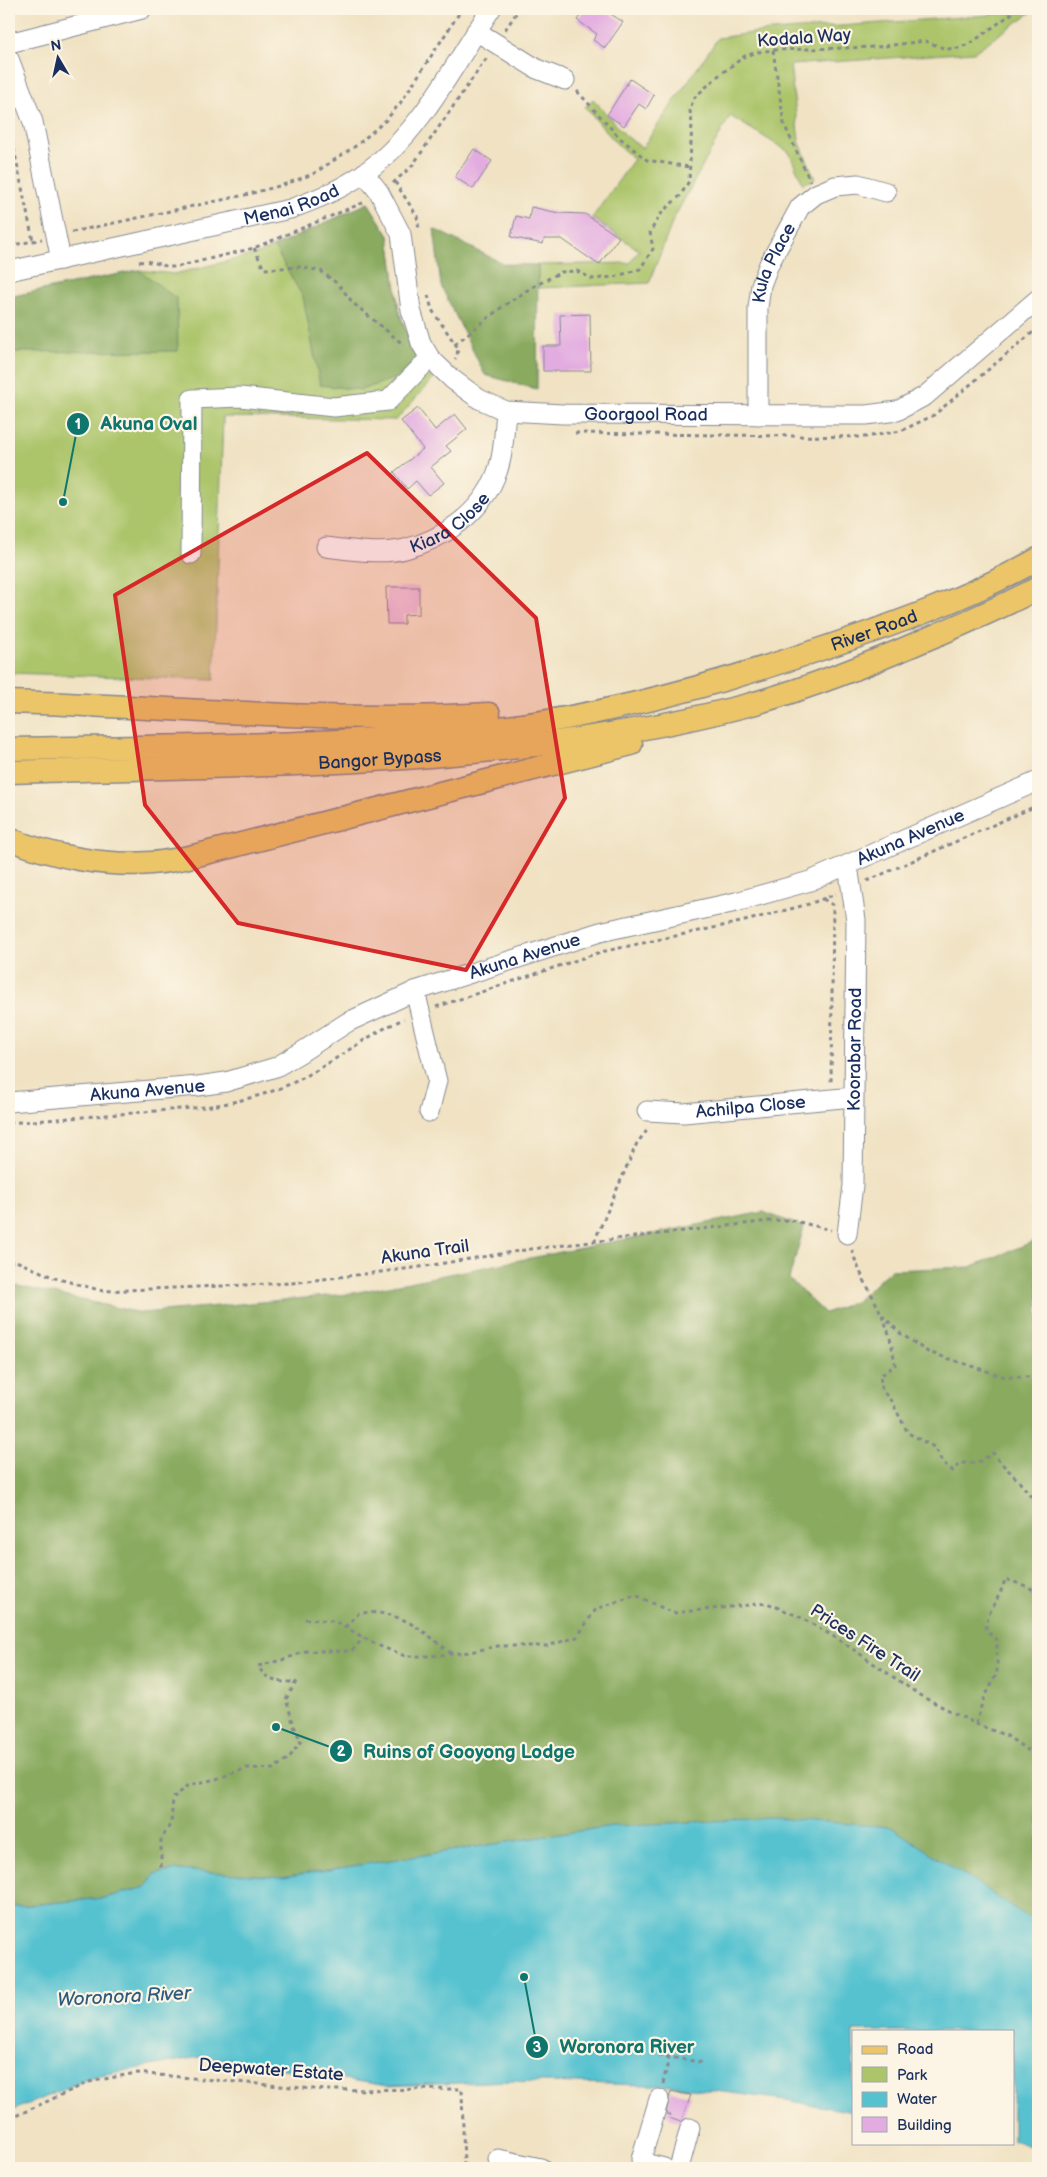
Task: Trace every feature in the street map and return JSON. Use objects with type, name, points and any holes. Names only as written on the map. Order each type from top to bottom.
[{"type":"main road","name":"River Road","points":[[703,686],[777,664],[903,621],[974,591],[1038,559]]},
{"type":"main road","name":"River Road","points":[[748,704],[809,686],[878,660],[1008,604],[1038,588]]},
{"type":"main road","points":[[9,702],[280,714],[457,716],[545,708],[703,686]]},
{"type":"main road","name":"Bangor Bypass","points":[[9,749],[293,743],[450,732],[510,726],[572,716],[703,686]]},
{"type":"main road","points":[[9,839],[58,854],[102,862],[134,864],[178,860],[670,734],[719,718],[748,704]]},
{"type":"main road","name":"Bangor Bypass","points":[[9,772],[246,766],[496,751],[605,735],[748,704]]},
{"type":"street","points":[[9,43],[142,9]]},
{"type":"street","name":"Menai Road","points":[[9,271],[290,209],[322,198],[364,173],[406,135],[491,9]]},
{"type":"street","points":[[476,31],[537,69],[565,80]]},
{"type":"street","points":[[9,59],[33,122],[61,260]]},
{"type":"street","points":[[191,554],[192,399],[240,397],[334,407],[388,401],[431,357],[411,310],[401,234],[379,192],[364,173]]},
{"type":"street","name":"Kula Place","points":[[758,415],[758,308],[761,285],[769,264],[800,207],[816,194],[835,186],[858,184],[886,192]]},
{"type":"street","name":"Goorgool Road","points":[[431,357],[478,399],[506,411],[563,414],[866,415],[897,411],[924,396],[1038,299]]},
{"type":"street","name":"Kiara Close","points":[[326,547],[362,551],[404,550],[444,534],[477,507],[496,474],[506,411]]},
{"type":"street","name":"Akuna Avenue","points":[[9,1102],[198,1086],[250,1076],[276,1067],[348,1022],[415,991],[600,932],[754,897],[810,881],[1038,782]]},
{"type":"street","name":"Koorabar Road","points":[[847,1234],[853,1185],[856,920],[848,866]]},
{"type":"street","points":[[415,991],[437,1081],[429,1112]]},
{"type":"street","name":"Achilpa Close","points":[[653,1112],[684,1113],[853,1097]]},
{"type":"street","points":[[659,2099],[642,2159],[644,2163],[664,2168]]},
{"type":"street","points":[[680,2168],[690,2128]]},
{"type":"street","points":[[498,2159],[542,2168]]},
{"type":"path","points":[[9,246],[283,186],[313,174],[357,145],[386,120],[401,102],[462,9]]},
{"type":"path","name":"Kodala Way","points":[[455,344],[513,299],[561,272],[577,271],[592,279],[614,277],[640,269],[653,250],[650,232],[662,211],[680,196],[689,181],[692,123],[690,112],[693,99],[718,76],[745,56],[773,50],[877,47],[925,41],[946,48],[960,48],[974,41],[1018,9]]},
{"type":"path","points":[[773,50],[784,124],[816,194]]},
{"type":"path","points":[[565,80],[586,98],[620,138],[647,160],[689,167]]},
{"type":"path","points":[[9,125],[33,241]]},
{"type":"path","points":[[394,182],[417,216],[420,236]]},
{"type":"path","points":[[254,248],[264,269],[300,267],[322,271],[339,285],[353,303],[406,347],[431,357],[457,356],[458,348],[432,310],[426,288]]},
{"type":"path","points":[[9,1123],[205,1107],[229,1103],[283,1087],[309,1074],[383,1028],[420,1012],[601,952],[741,922],[822,899],[852,888],[1038,805]]},
{"type":"path","points":[[822,899],[833,905],[831,1099]]},
{"type":"path","points":[[594,1242],[637,1143],[653,1112]]},
{"type":"path","name":"Akuna Trail","points":[[9,1262],[16,1261],[56,1278],[103,1291],[292,1283],[420,1268],[531,1249],[770,1220],[791,1220],[847,1234]]},
{"type":"path","points":[[847,1234],[857,1268],[880,1312],[892,1341],[895,1365],[880,1376],[882,1390],[892,1402],[908,1434],[934,1447],[942,1462],[953,1472],[961,1463],[978,1463],[993,1453],[1006,1470],[1022,1484],[1031,1498],[1038,1502]]},
{"type":"path","points":[[880,1312],[900,1333],[928,1352],[1005,1377],[1038,1377]]},
{"type":"path","points":[[976,1724],[982,1702],[997,1673],[997,1640],[986,1630],[986,1619],[994,1601],[1003,1590],[1005,1580],[1030,1587],[1038,1594]]},
{"type":"path","name":"Prices Fire Trail","points":[[305,1619],[334,1621],[364,1638],[405,1656],[453,1654],[498,1646],[547,1646],[577,1636],[596,1609],[636,1594],[673,1613],[767,1603],[800,1617],[830,1635],[866,1657],[921,1696],[976,1724],[1007,1736],[1038,1757]]},
{"type":"path","points":[[345,1627],[359,1613],[377,1611],[406,1620],[453,1654]]},
{"type":"path","points":[[160,1867],[161,1840],[171,1824],[173,1798],[190,1785],[216,1779],[248,1768],[272,1769],[289,1758],[301,1741],[294,1726],[286,1699],[296,1682],[280,1682],[265,1677],[258,1666],[306,1651],[351,1651],[364,1638]]},
{"type":"path","points":[[658,2055],[705,2063]]},
{"type":"path","points":[[659,2099],[669,2057]]},
{"type":"path","name":"Deepwater Estate","points":[[9,2119],[89,2082],[136,2073],[325,2090],[462,2089],[464,2168]]},
{"type":"highlighted area","points":[[367,453],[536,618],[565,798],[466,970],[238,923],[145,805],[115,595]]},
{"type":"green space","points":[[998,9],[1036,9],[974,52],[790,65],[799,141],[815,179],[803,184],[789,152],[730,116],[674,218],[649,283],[538,288],[538,265],[630,263],[639,250],[592,218],[634,159],[617,144],[585,107],[593,99],[625,135],[642,148],[718,38],[759,32],[989,15]]},
{"type":"green space","points":[[368,203],[389,236],[399,312],[416,358],[433,379],[396,420],[223,417],[214,680],[9,673],[9,297],[139,270],[174,274],[261,253]]},
{"type":"green space","points":[[368,203],[389,236],[399,312],[416,358],[401,376],[361,390],[320,385],[303,297],[274,247]]},
{"type":"green space","points":[[434,229],[504,264],[538,265],[537,389],[485,375],[441,286]]},
{"type":"green space","points":[[139,270],[177,299],[178,351],[9,352],[9,297]]},
{"type":"green space","points":[[763,1212],[804,1227],[789,1279],[825,1313],[857,1301],[890,1270],[970,1267],[1037,1240],[1038,1219],[1038,1924],[1020,1914],[612,1826],[282,1877],[177,1870],[155,1874],[146,1887],[104,1898],[9,1907],[9,1284],[141,1313],[348,1294]]},
{"type":"water","name":"Woronora River","points":[[774,1818],[891,1827],[1038,1924],[1038,2149],[1014,2140],[1014,2030],[852,2030],[852,2112],[786,2100],[676,2086],[511,2081],[387,2086],[205,2056],[95,2076],[9,2112],[9,1907],[104,1898],[146,1887],[155,1874],[177,1870],[282,1877],[612,1826]]},
{"type":"building","points":[[585,9],[603,9],[623,22],[605,48],[593,40],[597,34],[577,20]]},
{"type":"building","points":[[630,79],[654,95],[646,109],[639,104],[624,126],[607,115]]},
{"type":"building","points":[[474,149],[492,161],[473,189],[455,177]]},
{"type":"building","points":[[531,207],[559,213],[585,214],[619,237],[599,265],[562,239],[544,239],[543,244],[511,237],[516,216],[529,219]]},
{"type":"building","points":[[590,314],[591,371],[543,371],[543,346],[561,346],[560,315]]},
{"type":"building","points":[[418,408],[435,430],[455,414],[467,429],[446,446],[451,451],[431,467],[444,483],[428,495],[416,481],[407,489],[394,472],[423,449],[401,421]]},
{"type":"building","points":[[386,587],[419,587],[419,614],[404,615],[404,624],[387,624]]},
{"type":"building","points":[[671,2091],[691,2095],[681,2122],[669,2118],[670,2115],[666,2114]]},
{"type":"place","name":"Akuna Oval","points":[[63,502]]},
{"type":"place","name":"Ruins of Gooyong Lodge","points":[[276,1727]]},
{"type":"place","name":"Woronora River","points":[[524,1977]]}]
